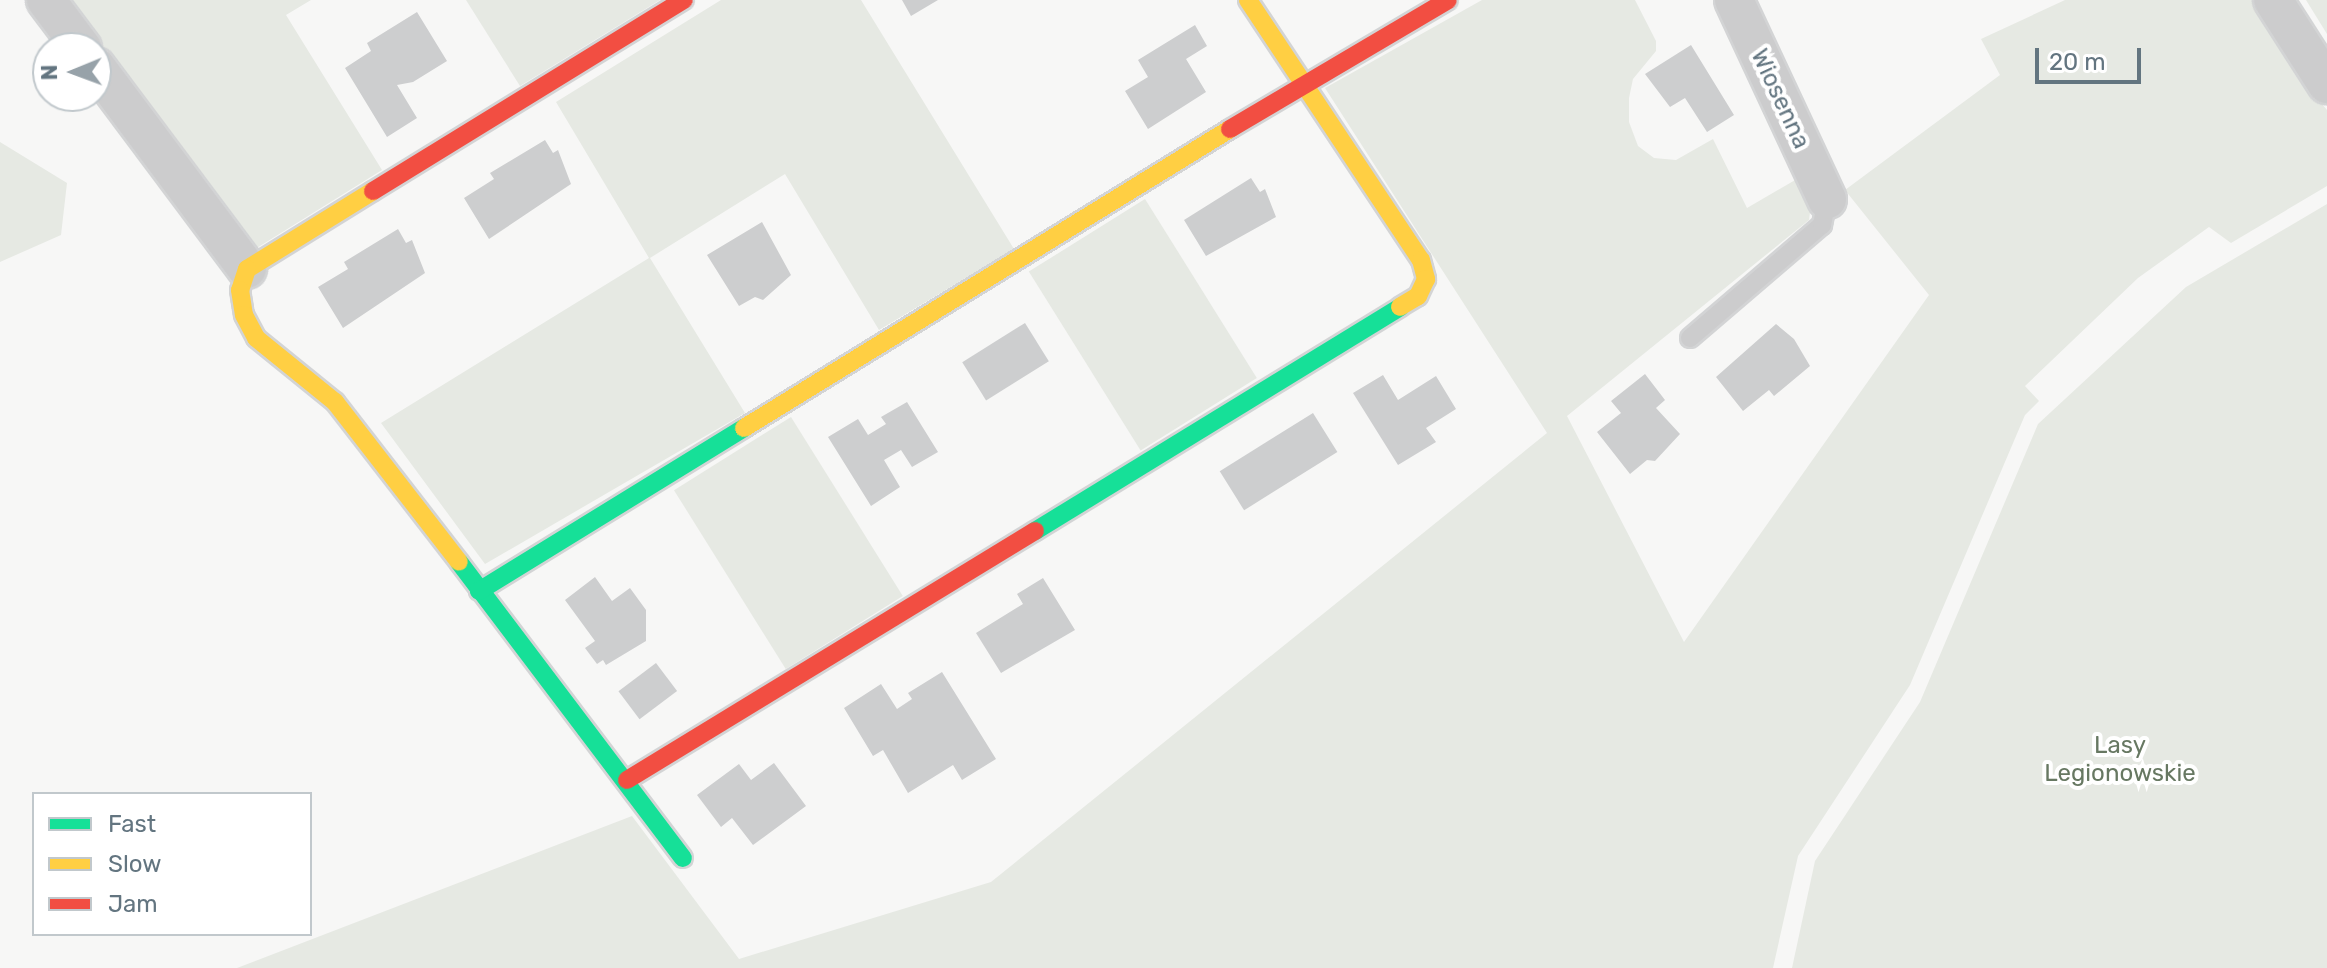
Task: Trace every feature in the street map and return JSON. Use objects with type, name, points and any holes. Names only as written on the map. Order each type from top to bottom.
[{"type":"street","points":[[46,0],[70,32]]},
{"type":"street","points":[[683,858],[627,780],[335,402],[256,338],[244,315],[240,290],[247,269],[684,0]]},
{"type":"street","points":[[627,780],[1418,296],[1426,279],[1421,260],[1248,0]]},
{"type":"street","points":[[479,591],[1302,84],[1448,0]]},
{"type":"street","name":"Wiosenna","points":[[1734,0],[1827,199]]},
{"type":"street","points":[[2273,0],[2327,84]]},
{"type":"street","points":[[112,88],[247,269]]},
{"type":"lane","points":[[1690,338],[1822,225],[1827,199]]},
{"type":"green space","points":[[67,0],[311,0],[286,15],[382,170],[252,251],[112,61],[112,32],[91,32]]},
{"type":"green space","points":[[466,0],[660,0],[520,86]]},
{"type":"green space","points":[[721,0],[861,0],[1014,249],[879,330],[785,174],[650,258],[745,413],[485,564],[381,423],[649,258],[556,102]]},
{"type":"green space","points":[[1482,0],[1635,0],[1656,41],[1656,51],[1633,79],[1629,98],[1629,122],[1638,146],[1654,158],[1676,160],[1713,139],[1747,208],[1802,176],[1812,197],[1809,220],[1567,416],[1684,642],[1929,295],[1845,190],[2000,75],[1981,39],[2065,0],[2258,0],[2302,80],[2327,110],[2327,186],[2231,243],[2209,227],[2138,278],[2025,386],[2039,401],[2025,415],[1910,685],[1798,856],[1773,968],[237,968],[632,816],[739,959],[991,882],[1547,433],[1325,88]]},
{"type":"green space","points":[[2306,0],[2327,0],[2327,34]]},
{"type":"green space","points":[[0,142],[67,183],[61,235],[0,262]]},
{"type":"green space","points":[[1145,199],[1257,378],[1141,451],[1029,272]]},
{"type":"green space","name":"Lasy Legionowskie","points":[[2327,204],[2327,968],[1792,968],[1815,861],[1920,702],[2038,424],[2186,287]]},
{"type":"green space","points":[[791,417],[903,596],[786,669],[674,490]]},
{"type":"building","points":[[902,0],[938,0],[911,16]]},
{"type":"building","points":[[417,12],[447,61],[413,82],[397,85],[417,118],[387,137],[345,68],[371,51],[367,43]]},
{"type":"building","points":[[1195,25],[1207,46],[1186,59],[1206,92],[1148,129],[1125,91],[1148,77],[1138,60]]},
{"type":"building","points":[[1691,45],[1734,115],[1707,132],[1685,98],[1670,107],[1645,74]]},
{"type":"building","points":[[545,140],[553,153],[558,150],[571,184],[489,239],[464,198],[494,179],[490,173]]},
{"type":"building","points":[[1251,178],[1260,192],[1265,189],[1276,217],[1206,256],[1184,220]]},
{"type":"building","points":[[762,222],[791,275],[763,300],[755,297],[739,306],[707,255]]},
{"type":"building","points":[[398,229],[406,243],[412,240],[425,273],[343,328],[318,287],[348,269],[344,262]]},
{"type":"building","points":[[1025,323],[1049,361],[986,400],[962,362]]},
{"type":"building","points":[[1776,324],[1794,339],[1810,366],[1774,396],[1769,390],[1743,411],[1716,377]]},
{"type":"building","points":[[1645,374],[1665,400],[1656,408],[1680,434],[1655,461],[1647,460],[1630,474],[1597,432],[1621,413],[1611,401]]},
{"type":"building","points":[[1383,375],[1398,400],[1436,376],[1456,409],[1426,428],[1436,442],[1398,465],[1353,393]]},
{"type":"building","points":[[907,402],[938,452],[912,467],[901,450],[884,460],[900,487],[871,506],[828,437],[858,419],[868,435],[886,424],[881,417]]},
{"type":"building","points":[[1313,413],[1337,452],[1244,510],[1220,471]]},
{"type":"building","points":[[595,577],[612,601],[630,588],[646,610],[646,641],[606,665],[603,660],[597,664],[585,648],[595,641],[565,600]]},
{"type":"building","points":[[1043,578],[1075,630],[1001,673],[976,633],[1023,604],[1017,594]]},
{"type":"building","points":[[656,663],[677,691],[640,719],[618,691]]},
{"type":"building","points":[[942,672],[996,759],[962,780],[953,765],[908,793],[883,750],[873,756],[844,708],[881,684],[897,709],[912,699],[908,693]]},
{"type":"building","points":[[774,763],[806,806],[753,845],[732,818],[721,827],[697,795],[739,764],[751,780]]},
{"type":"traffic: fast","points":[[1035,531],[1400,307]]},
{"type":"traffic: fast","points":[[479,591],[744,428]]},
{"type":"traffic: fast","points":[[459,562],[683,858]]},
{"type":"traffic: slow","points":[[1248,0],[1421,260],[1426,279],[1418,296],[1400,307]]},
{"type":"traffic: slow","points":[[744,428],[1230,129]]},
{"type":"traffic: slow","points":[[373,191],[247,269],[240,290],[244,315],[256,338],[335,402],[459,562]]},
{"type":"traffic: jam","points":[[373,191],[684,0]]},
{"type":"traffic: jam","points":[[1230,129],[1448,0]]},
{"type":"traffic: jam","points":[[627,780],[1035,531]]}]
